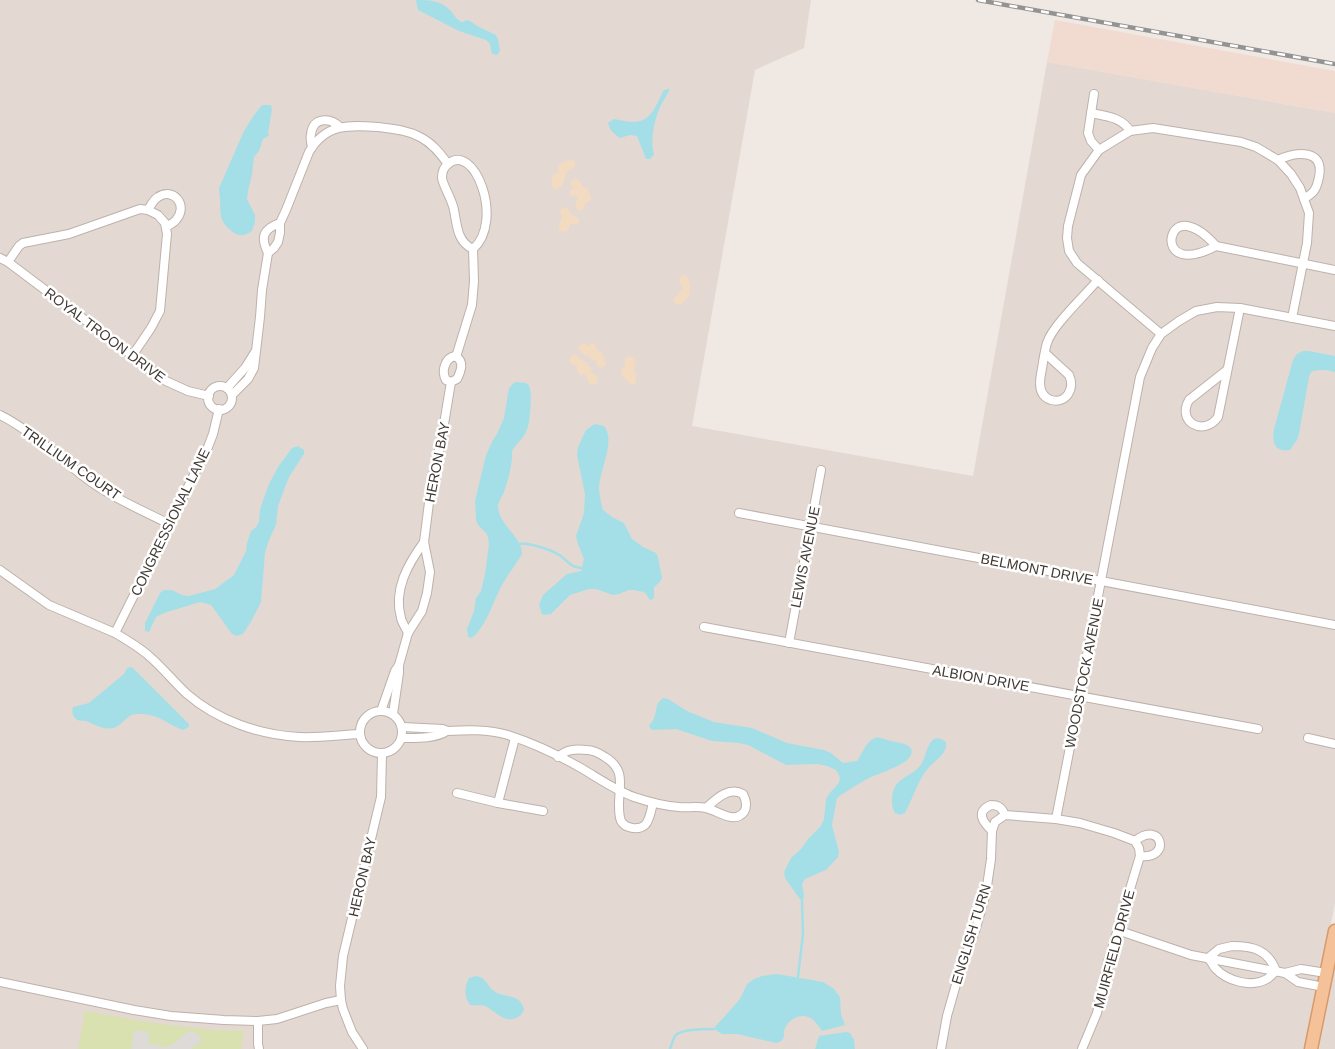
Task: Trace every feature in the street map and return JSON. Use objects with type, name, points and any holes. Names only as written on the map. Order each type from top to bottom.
[{"type":"main road","points":[[1311,1049],[1335,931]]},
{"type":"street","points":[[1094,94],[1088,133],[1091,141],[1099,150]]},
{"type":"street","points":[[1090,113],[1119,120],[1127,125],[1130,131]]},
{"type":"street","points":[[312,147],[311,132],[318,123],[329,120],[340,127]]},
{"type":"street","points":[[268,253],[278,242],[280,223],[312,147],[322,137],[340,127],[354,126],[393,129],[413,134],[425,140],[436,149],[448,164],[444,170],[443,181],[454,206],[460,238],[464,244],[473,249]]},
{"type":"street","points":[[1292,318],[1307,243],[1309,213],[1300,188],[1291,174],[1278,160],[1256,147],[1241,142],[1153,128],[1130,131],[1099,150],[1081,175],[1068,226],[1069,251],[1077,263],[1161,334],[1196,311],[1217,306],[1240,308],[1292,318],[1335,326]]},
{"type":"street","points":[[1278,160],[1292,154],[1307,154],[1314,157],[1318,162],[1321,169],[1319,180],[1314,191],[1304,199]]},
{"type":"street","name":"HERON BAY","points":[[448,164],[458,160],[469,165],[483,188],[487,208],[482,237],[473,249],[474,288],[472,305],[456,357]]},
{"type":"street","points":[[148,210],[156,198],[160,196],[168,194],[176,197],[182,206],[180,213],[177,219],[166,226]]},
{"type":"street","points":[[8,262],[23,243],[69,234],[136,210],[148,210],[158,215],[165,223],[168,241],[160,311],[132,356]]},
{"type":"street","points":[[232,395],[227,388],[217,386],[210,391],[210,403],[219,409],[226,408],[231,402],[232,395],[252,374],[255,364],[263,282],[268,253],[264,244],[265,232],[269,227],[280,223]]},
{"type":"street","points":[[1216,246],[1207,251],[1182,254],[1173,248],[1171,237],[1177,228],[1188,226],[1208,237],[1216,246],[1335,270]]},
{"type":"street","name":"ROYAL TROON DRIVE","points":[[0,258],[8,262],[174,386],[209,396]]},
{"type":"street","points":[[1045,353],[1069,375],[1071,380],[1072,386],[1070,391],[1062,399],[1051,400],[1042,393],[1040,388],[1040,383],[1045,353],[1047,342],[1058,324],[1098,280]]},
{"type":"street","points":[[1227,370],[1189,400],[1185,412],[1191,423],[1203,427],[1210,425],[1218,417],[1240,308]]},
{"type":"street","name":"WOODSTOCK AVENUE","points":[[1056,819],[1140,377],[1152,348],[1161,334]]},
{"type":"street","points":[[227,388],[255,352]]},
{"type":"street","name":"HERON BAY","points":[[451,382],[457,379],[460,372],[461,364],[456,357]]},
{"type":"street","name":"HERON BAY","points":[[451,382],[444,377],[445,367],[449,358],[456,357]]},
{"type":"street","name":"HERON BAY","points":[[381,711],[393,689],[399,673],[399,665],[408,633],[422,611],[427,593],[430,572],[424,542],[432,479],[441,442],[451,382]]},
{"type":"street","name":"CONGRESSIONAL LANE","points":[[115,633],[208,447],[219,409]]},
{"type":"street","name":"TRILLIUM COURT","points":[[0,415],[27,432],[101,488],[120,500],[169,524]]},
{"type":"street","name":"LEWIS AVENUE","points":[[789,643],[821,470]]},
{"type":"street","name":"BELMONT DRIVE","points":[[739,513],[1335,625]]},
{"type":"street","name":"HERON BAY","points":[[408,633],[401,619],[400,590],[403,576],[424,542]]},
{"type":"street","points":[[0,570],[48,605],[115,633],[148,656],[189,695],[216,714],[251,729],[278,736],[300,738],[360,734]]},
{"type":"street","name":"ALBION DRIVE","points":[[704,627],[1258,729]]},
{"type":"street","name":"HERON BAY","points":[[392,714],[393,689]]},
{"type":"street","points":[[381,711],[392,714],[402,727],[402,738],[399,744],[389,753],[382,754],[369,750],[361,740],[360,734],[360,727],[363,721],[374,712],[381,711]]},
{"type":"street","points":[[402,727],[443,729],[447,731],[482,730],[506,735],[528,742],[619,790],[653,803],[679,807],[706,808],[730,817],[735,817],[744,812],[747,803],[743,794],[729,791],[714,800],[706,808]]},
{"type":"street","points":[[428,728],[428,737]]},
{"type":"street","points":[[402,738],[428,737],[447,731]]},
{"type":"street","points":[[498,804],[515,738]]},
{"type":"street","points":[[1308,738],[1335,744]]},
{"type":"street","points":[[558,757],[565,751],[576,749],[591,750],[610,760],[616,766],[620,778],[620,816],[622,823],[629,827],[637,828],[644,826],[648,820],[653,803]]},
{"type":"street","name":"HERON BAY","points":[[341,1000],[340,986],[344,956],[381,797],[382,754]]},
{"type":"street","points":[[457,793],[498,804],[543,811]]},
{"type":"street","points":[[1005,815],[1000,807],[991,804],[983,810],[982,820],[992,830],[995,822],[1005,815],[1056,819]]},
{"type":"street","name":"MUIRFIELD DRIVE","points":[[1056,819],[1114,832],[1138,848],[1108,962],[1097,1013],[1082,1049]]},
{"type":"street","name":"ENGLISH TURN","points":[[941,1049],[947,1016],[959,974],[976,928],[986,893],[991,859],[992,830]]},
{"type":"street","points":[[1117,930],[1191,955],[1285,973],[1298,982],[1324,987]]},
{"type":"street","points":[[1208,958],[1219,948],[1245,946],[1261,951],[1272,961],[1276,971]]},
{"type":"street","points":[[1208,958],[1216,969],[1227,977],[1239,982],[1256,983],[1268,979],[1276,971]]},
{"type":"street","points":[[1285,973],[1301,969],[1326,973]]},
{"type":"street","points":[[0,982],[141,1011],[171,1016],[224,1020],[258,1021],[277,1019],[341,1000],[352,1032],[363,1049]]},
{"type":"street","points":[[258,1021],[258,1048]]},
{"type":"shaded area","points":[[0,0],[811,0],[804,48],[755,70],[692,426],[973,476],[1047,62],[1335,113],[1335,903],[1306,1049],[0,1049]]},
{"type":"shaded area","points":[[1055,20],[1335,71],[1335,113],[1047,62]]},
{"type":"shaded area","points":[[1335,964],[1335,1049],[1319,1049]]},
{"type":"shaded area","points":[[134,1030],[149,1032],[148,1043],[165,1047],[172,1045],[188,1031],[197,1033],[202,1041],[191,1049],[131,1049]]},
{"type":"green space","points":[[85,1011],[184,1027],[244,1031],[241,1049],[78,1049]]},
{"type":"sand","points":[[569,160],[575,161],[575,167],[567,171],[563,184],[556,190],[552,186],[552,176],[558,172],[559,164]]},
{"type":"sand","points":[[578,179],[583,187],[588,189],[591,197],[590,201],[585,203],[584,209],[580,211],[575,207],[578,198],[570,195],[569,192],[573,188],[570,182]]},
{"type":"sand","points":[[563,207],[579,218],[579,221],[578,224],[570,224],[568,230],[563,232],[559,230],[559,224],[562,219],[560,212]]},
{"type":"sand","points":[[685,275],[690,285],[689,297],[682,304],[676,304],[673,300],[683,288],[679,281],[681,276]]},
{"type":"sand","points":[[584,343],[589,346],[594,343],[598,351],[602,352],[606,365],[602,368],[599,367],[596,361],[591,359],[589,355],[584,355],[578,348]]},
{"type":"sand","points":[[573,354],[576,354],[581,360],[588,363],[587,365],[591,367],[591,372],[597,377],[596,384],[588,382],[587,376],[584,374],[580,375],[577,371],[577,366],[571,364],[569,360]]},
{"type":"sand","points":[[630,356],[636,362],[634,369],[636,384],[633,385],[623,377],[621,371],[625,365],[625,359]]},
{"type":"water","points":[[416,0],[438,2],[452,12],[460,21],[467,20],[496,35],[500,51],[497,55],[492,54],[490,44],[486,40],[459,31],[418,10]]},
{"type":"water","points":[[670,89],[660,107],[654,124],[652,143],[654,155],[650,159],[646,159],[637,136],[630,135],[620,138],[612,132],[608,123],[614,119],[641,121],[650,115],[664,90]]},
{"type":"water","points":[[262,105],[271,105],[272,110],[269,135],[263,139],[259,151],[254,157],[248,191],[247,199],[255,215],[255,222],[252,231],[245,235],[238,235],[230,230],[222,220],[219,188],[244,131]]},
{"type":"water","points":[[1303,351],[1335,356],[1335,372],[1317,370],[1311,372],[1297,440],[1290,450],[1280,450],[1274,442],[1274,429],[1293,360],[1297,354]]},
{"type":"water","points":[[515,382],[526,383],[529,386],[531,393],[530,417],[525,435],[512,451],[509,477],[498,507],[502,520],[519,542],[522,554],[503,583],[482,627],[472,638],[468,637],[467,629],[474,611],[476,598],[481,591],[489,544],[487,534],[478,525],[476,520],[475,501],[486,455],[504,418],[509,388]]},
{"type":"water","points":[[595,424],[604,426],[608,439],[599,487],[603,510],[624,523],[632,539],[656,553],[662,578],[654,587],[654,598],[651,600],[644,592],[633,590],[613,595],[596,589],[589,589],[570,595],[551,614],[544,615],[539,605],[543,595],[567,574],[581,571],[584,559],[576,536],[584,513],[585,494],[577,455],[578,447],[586,430]]},
{"type":"water","points":[[298,446],[304,450],[304,454],[289,477],[278,506],[276,525],[265,553],[261,602],[243,634],[237,636],[232,634],[211,605],[200,602],[156,617],[149,632],[145,631],[145,623],[160,593],[164,590],[172,590],[189,596],[215,589],[234,575],[246,551],[251,531],[259,522],[260,509],[269,484],[278,467],[292,448]]},
{"type":"water","points":[[132,667],[189,724],[189,727],[183,730],[158,717],[146,714],[131,715],[116,727],[108,729],[74,717],[73,707],[89,703],[124,674],[127,668]]},
{"type":"water","points":[[663,698],[668,699],[687,711],[714,722],[752,728],[787,743],[824,750],[843,763],[857,761],[868,744],[878,737],[907,745],[912,750],[906,761],[867,779],[837,798],[832,825],[839,852],[838,857],[826,870],[805,879],[802,884],[804,895],[802,902],[785,878],[784,872],[791,858],[821,826],[824,819],[826,799],[840,779],[836,770],[818,764],[786,765],[748,745],[712,741],[676,729],[653,730],[649,725],[654,719],[658,703]]},
{"type":"water","points":[[937,738],[946,742],[945,750],[925,772],[905,813],[900,815],[895,813],[892,806],[893,791],[902,779],[922,764],[931,742]]},
{"type":"water","points":[[777,974],[823,982],[834,989],[840,997],[841,1014],[845,1025],[822,1031],[812,1019],[800,1016],[787,1024],[784,1029],[783,1039],[776,1043],[737,1034],[722,1034],[717,1031],[715,1027],[740,999],[747,984],[762,976]]},
{"type":"water","points":[[476,976],[484,980],[494,991],[519,1000],[524,1009],[521,1015],[508,1019],[485,1006],[470,1005],[465,992],[466,985],[469,978]]},
{"type":"water","points":[[850,1033],[854,1040],[855,1049],[815,1049],[819,1036]]},
{"type":"waterway","points":[[520,544],[529,544],[548,550],[559,555],[572,565],[582,568]]},
{"type":"waterway","points":[[798,977],[803,934],[802,902]]},
{"type":"waterway","points":[[670,1049],[674,1037],[680,1032],[715,1029]]},
{"type":"railway","points":[[978,0],[1335,64]]}]
